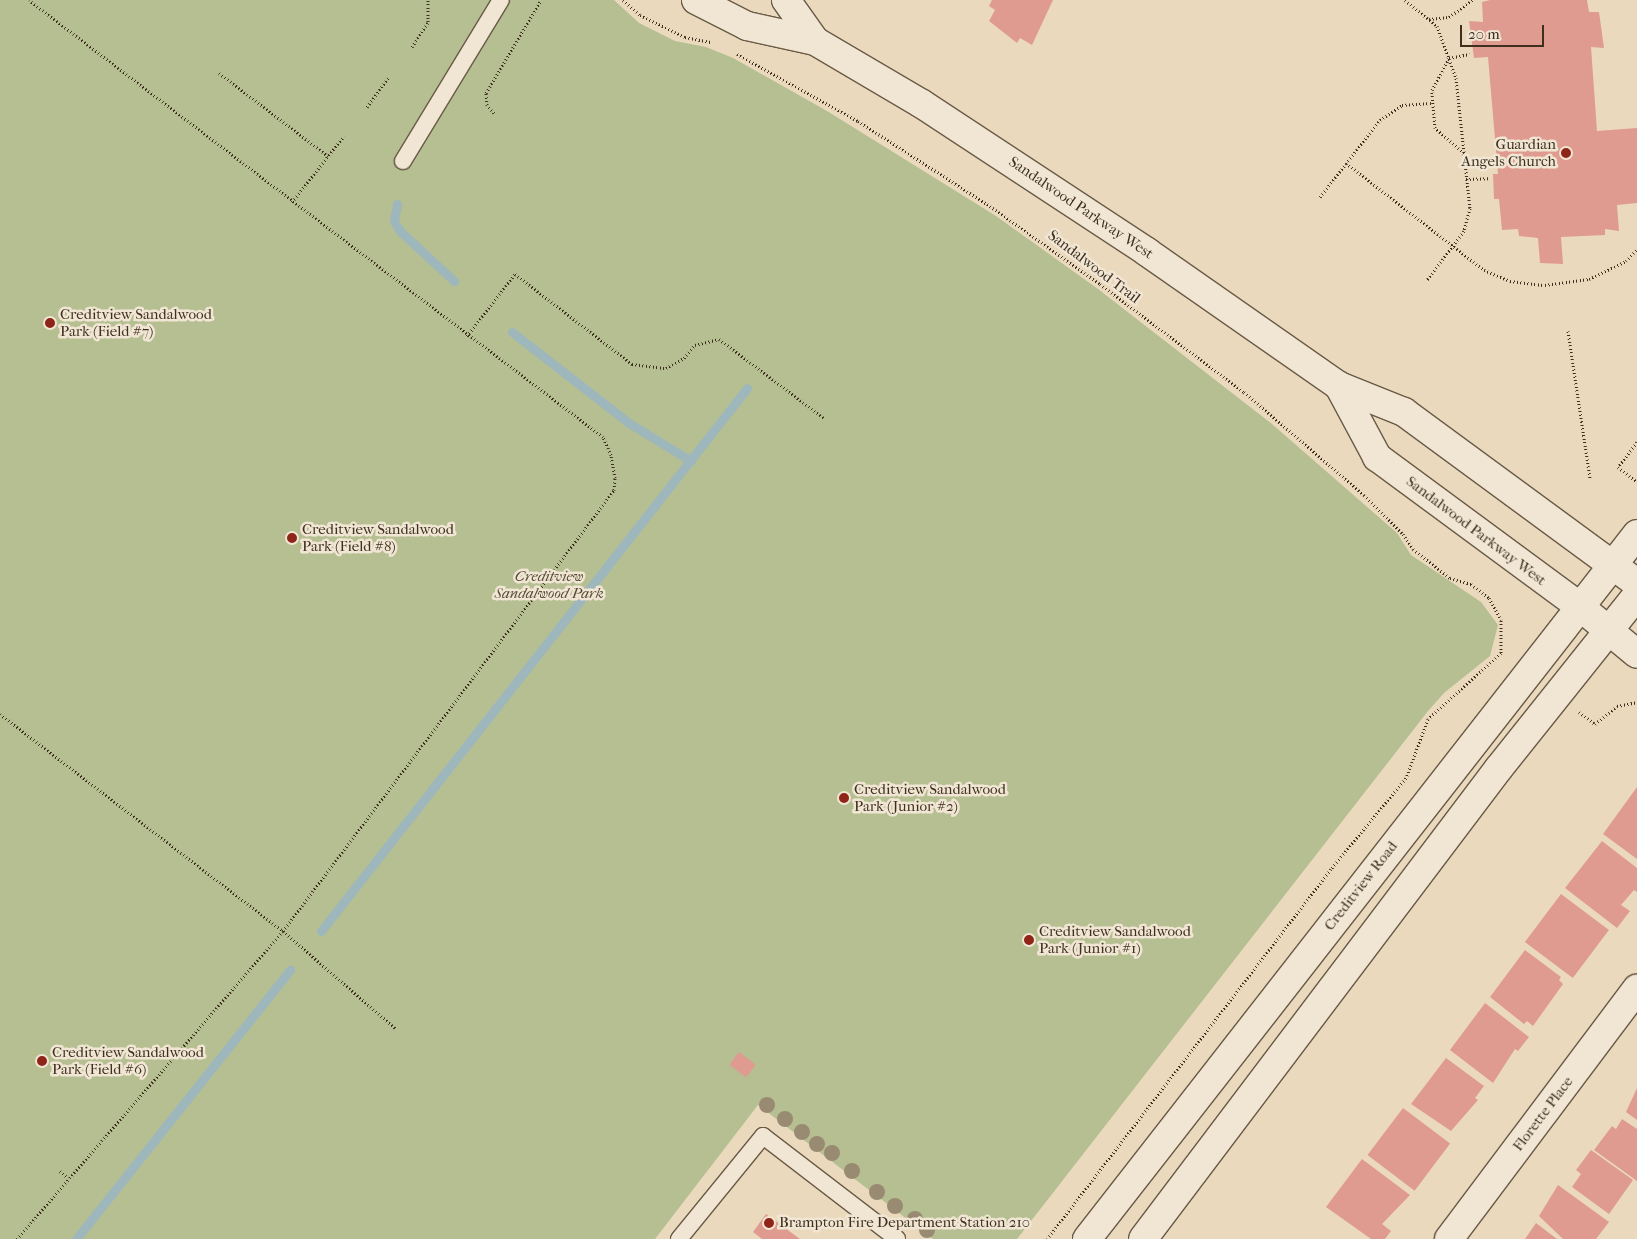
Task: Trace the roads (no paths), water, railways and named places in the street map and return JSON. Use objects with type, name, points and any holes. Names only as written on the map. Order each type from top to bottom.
[{"type":"main road","name":"Sandalwood Parkway West","points":[[696,0],[747,26],[815,41],[994,150],[1339,386],[1404,412],[1563,532],[1614,563],[1637,583]]},
{"type":"main road","name":"Sandalwood Parkway West","points":[[786,0],[815,41]]},
{"type":"main road","name":"Sandalwood Parkway West","points":[[1339,386],[1377,457],[1579,606],[1637,654]]},
{"type":"main road","name":"Creditview Road","points":[[1087,1239],[1637,534]]},
{"type":"main road","points":[[1143,1239],[1499,768],[1637,595]]},
{"type":"main road","name":"Florette Place","points":[[1448,1239],[1637,989]]},
{"type":"lane","points":[[403,161],[501,0]]},
{"type":"lane","points":[[679,1239],[763,1136],[897,1239]]},
{"type":"waterway","points":[[397,204],[394,221],[400,231],[454,281]]},
{"type":"waterway","points":[[512,332],[629,423],[691,461]]},
{"type":"waterway","points":[[321,931],[747,388]]},
{"type":"waterway","points":[[76,1239],[290,970]]},
{"type":"place","name":"Guardian Angels Church","points":[[1566,153]]},
{"type":"place","name":"Creditview Sandalwood Park (Field #7)","points":[[50,323]]},
{"type":"place","name":"Creditview Sandalwood Park (Field #8)","points":[[292,538]]},
{"type":"place","name":"Creditview Sandalwood Park (Junior #2)","points":[[844,798]]},
{"type":"place","name":"Creditview Sandalwood Park (Junior #1)","points":[[1029,940]]},
{"type":"place","name":"Creditview Sandalwood Park (Field #6)","points":[[42,1061]]},
{"type":"place","name":"Brampton Fire Department Station 210","points":[[769,1223]]},
{"type":"park label","name":"Creditview Sandalwood Park","points":[[549,584]]}]
